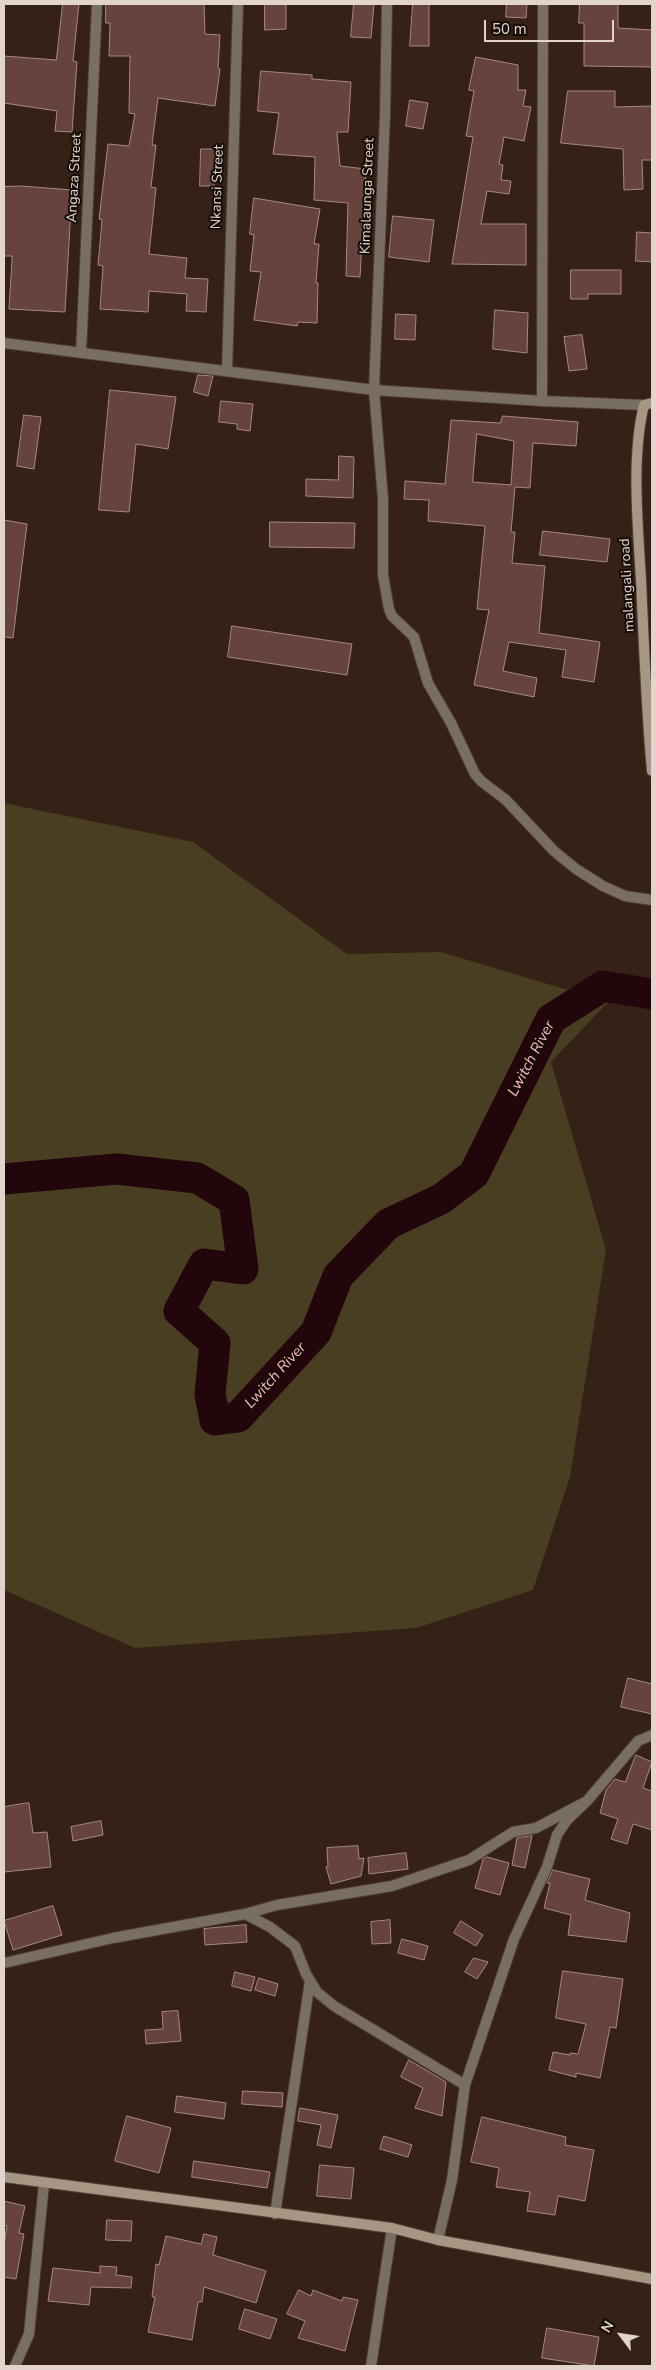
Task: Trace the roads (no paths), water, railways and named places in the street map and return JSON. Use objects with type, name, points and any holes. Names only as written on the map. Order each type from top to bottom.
[{"type":"street","name":"Angaza Street","points":[[80,353],[97,4]]},
{"type":"street","name":"Nkansi Street","points":[[227,371],[238,4]]},
{"type":"street","name":"Kimalaunga Street","points":[[387,4],[385,115],[374,390],[382,499],[383,575],[389,609],[392,616],[414,637],[428,683],[451,723],[475,774],[506,800],[554,851],[576,869],[602,886],[625,896],[652,900]]},
{"type":"street","points":[[542,401],[543,4]]},
{"type":"street","points":[[4,343],[374,390],[542,401],[648,404]]},
{"type":"street","name":"malangali road","points":[[648,404],[639,425],[639,543],[652,771]]},
{"type":"street","points":[[438,2240],[452,2180],[465,2085],[514,1939],[547,1867],[557,1835],[567,1820],[587,1801],[638,1741],[652,1735]]},
{"type":"street","points":[[4,1963],[113,1938],[245,1914],[277,1905],[392,1886],[469,1860],[513,1832],[536,1828],[587,1801]]},
{"type":"street","points":[[245,1914],[270,1926],[295,1946],[310,1981],[317,1992],[334,2006],[465,2085]]},
{"type":"street","points":[[275,2214],[310,1981]]},
{"type":"street","points":[[4,2177],[44,2184],[392,2228],[438,2240],[652,2279]]},
{"type":"street","points":[[15,2366],[29,2334],[44,2184]]},
{"type":"street","points":[[371,2366],[392,2228]]},
{"type":"waterway","name":"Lwitch River","points":[[4,1179],[117,1169],[197,1178],[234,1200],[243,1269],[204,1264],[179,1311],[215,1343],[210,1394],[215,1420],[238,1417],[316,1332],[338,1276],[388,1224],[441,1199],[474,1174],[551,1019],[603,986],[652,994]]}]
